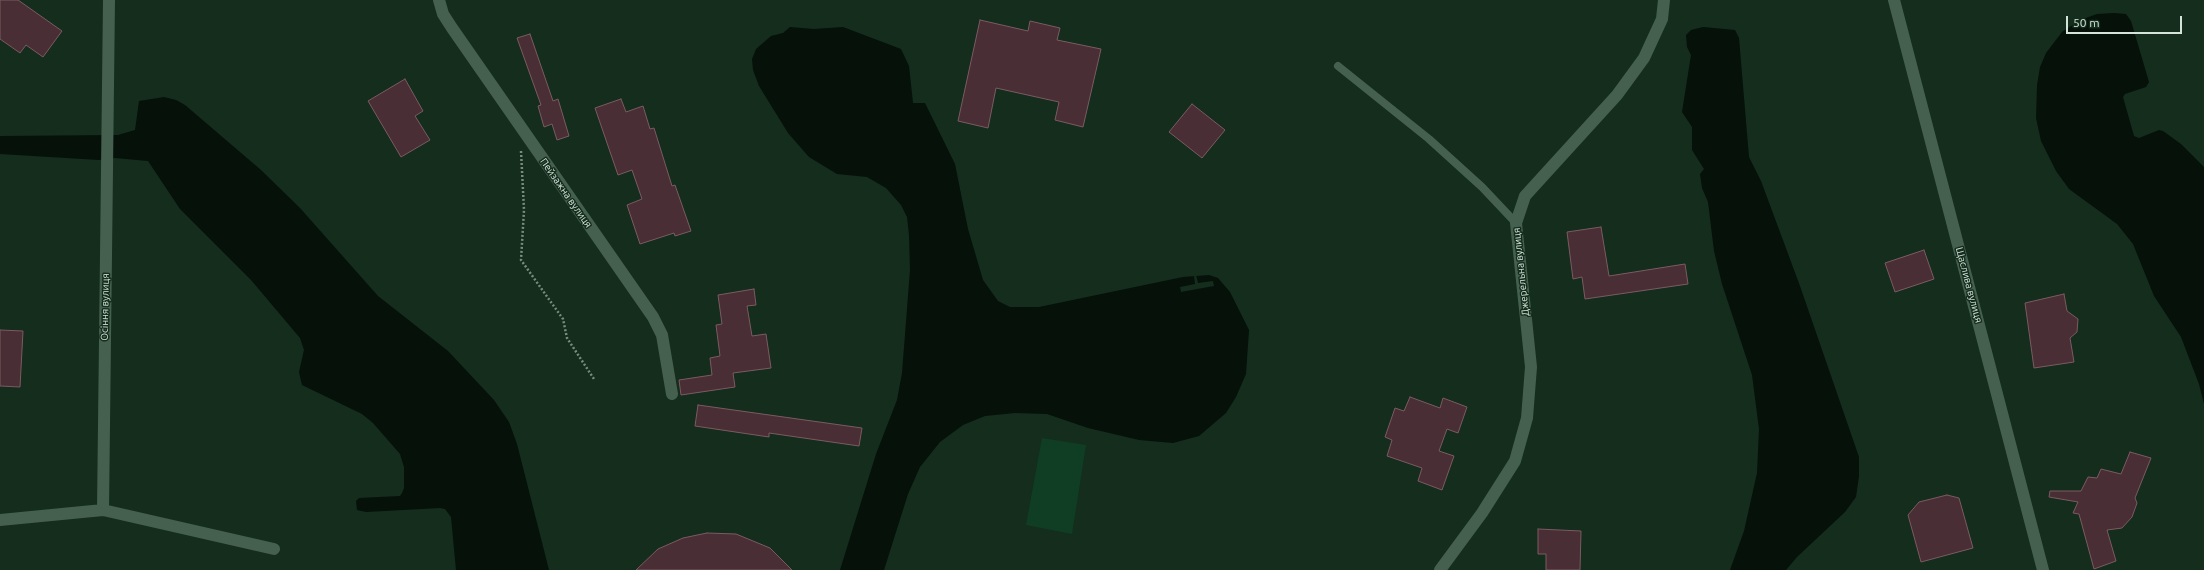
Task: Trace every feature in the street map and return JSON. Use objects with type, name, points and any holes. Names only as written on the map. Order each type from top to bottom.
[{"type":"street","name":"Осіння вулиця","points":[[103,510],[109,0]]},
{"type":"street","name":"Пейзажна вулиця","points":[[439,0],[443,14],[452,28],[653,318],[662,335],[672,394]]},
{"type":"street","name":"Джерельна вулиця","points":[[1440,570],[1482,514],[1515,461],[1527,418],[1531,367],[1516,223],[1525,196],[1617,95],[1644,58],[1662,19],[1664,0]]},
{"type":"street","name":"Щаслива вулиця","points":[[1894,0],[2043,570]]},
{"type":"street","points":[[0,520],[103,510],[274,549]]},
{"type":"lane","points":[[1338,66],[1429,139],[1482,187],[1516,223]]},
{"type":"path","points":[[527,138],[521,148],[524,210],[520,260],[563,319],[567,338],[594,379]]},
{"type":"green space","points":[[1042,438],[1086,445],[1072,534],[1026,525]]},
{"type":"shaded area","points":[[2097,14],[2126,14],[2131,21],[2149,82],[2146,87],[2125,94],[2123,97],[2134,136],[2139,138],[2159,130],[2163,131],[2181,144],[2204,167],[2204,404],[2199,384],[2181,337],[2154,296],[2133,244],[2117,224],[2069,189],[2056,171],[2041,141],[2036,118],[2037,85],[2040,67],[2046,53],[2062,32],[2080,20]]},
{"type":"shaded area","points":[[790,27],[814,29],[843,27],[901,49],[909,66],[913,103],[925,103],[955,164],[968,229],[983,280],[998,301],[1010,307],[1039,307],[1183,277],[1209,275],[1218,278],[1230,292],[1249,330],[1246,374],[1236,397],[1226,413],[1199,436],[1173,443],[1139,440],[1088,428],[1047,414],[1015,413],[985,416],[963,425],[940,442],[920,467],[908,494],[884,570],[840,570],[876,454],[897,400],[902,373],[910,270],[909,235],[907,217],[901,205],[886,188],[867,177],[837,174],[809,157],[788,133],[759,86],[753,70],[752,59],[756,49],[771,36],[783,33]]},
{"type":"shaded area","points":[[1703,27],[1735,30],[1739,38],[1749,157],[1761,181],[1800,286],[1859,457],[1859,476],[1856,497],[1845,512],[1797,557],[1786,570],[1730,570],[1744,531],[1757,473],[1759,429],[1752,375],[1722,284],[1714,251],[1708,202],[1702,188],[1700,174],[1704,169],[1692,150],[1692,127],[1682,112],[1691,55],[1687,47],[1686,35],[1691,30]]},
{"type":"shaded area","points":[[164,97],[176,100],[185,105],[261,170],[300,208],[378,296],[448,351],[494,400],[509,422],[517,444],[549,570],[456,570],[451,517],[445,509],[366,512],[357,510],[356,501],[359,498],[400,496],[404,488],[404,467],[400,454],[373,423],[362,414],[302,385],[299,372],[304,350],[300,338],[251,280],[180,209],[148,161],[115,158],[99,160],[0,154],[0,136],[118,135],[135,130],[139,101]]},
{"type":"pier","points":[[1196,275],[1198,283],[1213,281],[1214,286],[1181,292],[1180,287],[1195,284],[1194,276]]},
{"type":"building","points":[[0,0],[18,0],[62,31],[43,57],[26,45],[20,53],[0,39]]},
{"type":"building","points":[[980,20],[1028,31],[1030,21],[1060,28],[1057,40],[1101,49],[1083,127],[1055,120],[1059,102],[996,88],[988,128],[958,121]]},
{"type":"building","points":[[530,34],[553,101],[558,99],[569,136],[557,140],[552,124],[544,127],[538,106],[541,105],[517,38]]},
{"type":"building","points":[[405,79],[423,111],[415,116],[430,140],[401,157],[368,101]]},
{"type":"building","points":[[621,99],[626,112],[643,106],[650,129],[654,128],[672,186],[675,185],[691,231],[675,236],[674,233],[640,244],[627,205],[642,199],[632,170],[618,175],[595,108]]},
{"type":"building","points":[[1192,104],[1225,130],[1202,158],[1169,132]]},
{"type":"building","points":[[1601,227],[1609,276],[1685,264],[1688,284],[1585,299],[1582,277],[1573,279],[1567,232]]},
{"type":"building","points":[[1924,250],[1934,279],[1895,292],[1885,263]]},
{"type":"building","points":[[754,289],[756,305],[747,306],[752,336],[766,334],[771,368],[733,373],[735,387],[681,395],[679,380],[712,375],[710,358],[720,356],[716,325],[722,324],[718,295]]},
{"type":"building","points":[[2064,294],[2067,311],[2078,319],[2077,332],[2070,338],[2074,362],[2034,368],[2025,303]]},
{"type":"building","points":[[0,330],[23,331],[20,387],[0,386]]},
{"type":"building","points":[[1410,397],[1440,408],[1443,398],[1467,407],[1458,433],[1447,429],[1439,451],[1454,456],[1442,490],[1418,481],[1422,468],[1387,456],[1392,440],[1385,437],[1395,408],[1404,411]]},
{"type":"building","points":[[698,405],[862,428],[859,446],[769,433],[769,437],[695,426]]},
{"type":"building","points":[[2130,452],[2151,458],[2135,498],[2137,503],[2132,517],[2122,528],[2107,530],[2116,561],[2094,569],[2079,514],[2073,513],[2078,502],[2049,497],[2050,491],[2081,491],[2088,477],[2097,478],[2101,469],[2121,474]]},
{"type":"building","points":[[1947,495],[1959,498],[1973,548],[1921,562],[1908,515],[1919,502]]},
{"type":"building","points":[[1538,529],[1581,531],[1580,570],[1546,570],[1546,554],[1538,554]]},
{"type":"building","points":[[707,533],[736,534],[770,548],[792,570],[636,570],[658,549],[683,538]]}]
